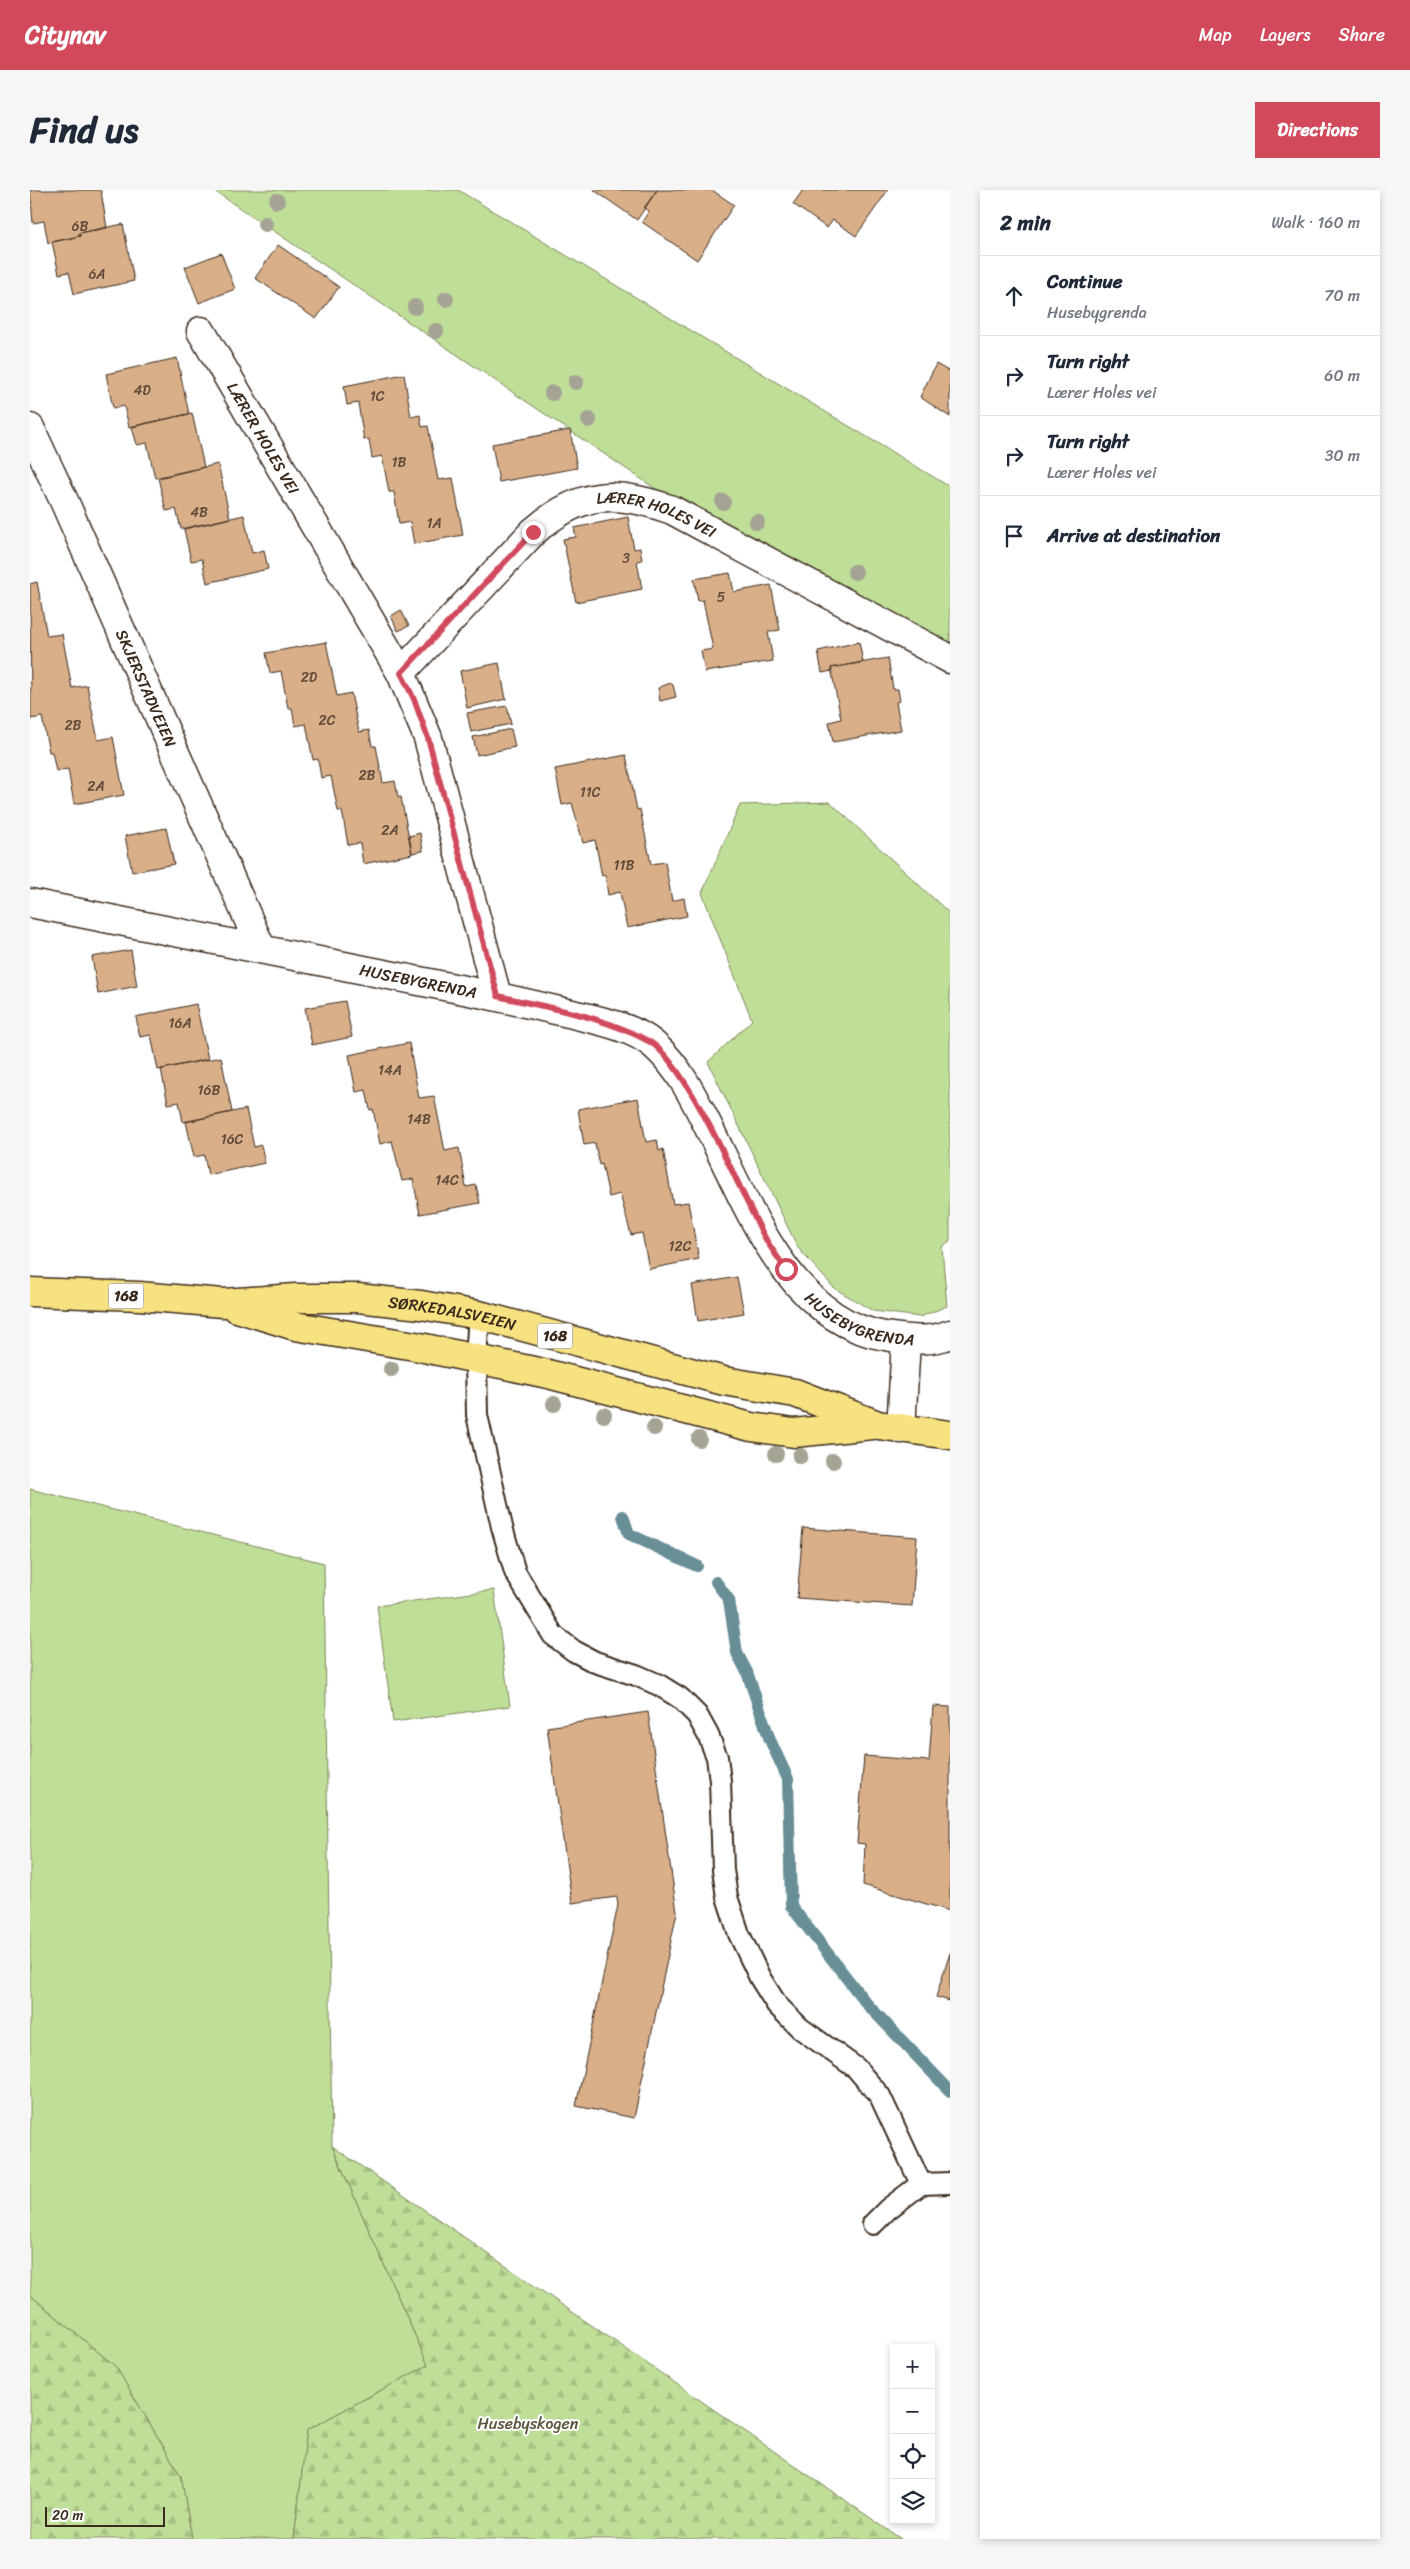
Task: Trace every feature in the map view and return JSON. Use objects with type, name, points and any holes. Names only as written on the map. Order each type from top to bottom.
[{"type":"main road","name":"SØRKEDALSVEIEN","points":[[30,1292],[139,1296],[223,1303],[295,1298],[358,1298],[421,1305],[479,1316],[724,1380],[795,1393],[889,1427]]},
{"type":"main road","name":"SØRKEDALSVEIEN","points":[[223,1303],[295,1326],[476,1358],[622,1392],[751,1427],[794,1433],[889,1427],[950,1435]]},
{"type":"street","name":"LÆRER HOLES VEI","points":[[201,332],[401,673],[414,699],[428,738],[498,996]]},
{"type":"street","name":"SKJERSTADVEIEN","points":[[30,428],[65,503],[261,948]]},
{"type":"street","name":"LÆRER HOLES VEI","points":[[401,673],[533,532],[551,516],[585,499],[607,496],[645,500],[672,510],[950,659]]},
{"type":"street","name":"HUSEBYGRENDA","points":[[30,903],[498,996],[598,1020],[631,1032],[652,1043],[672,1063],[691,1093],[764,1237],[808,1296],[838,1319],[868,1334],[906,1340],[942,1338],[950,1334]]},
{"type":"street","points":[[889,1427],[906,1340]]},
{"type":"lane","points":[[479,1316],[476,1358],[477,1415],[502,1527],[515,1572],[553,1634],[574,1651],[595,1662],[636,1675],[659,1685],[680,1698],[697,1715],[717,1756],[726,1897],[747,1952],[777,2005],[815,2040],[856,2068],[880,2096],[920,2184]]},
{"type":"lane","points":[[874,2224],[888,2209],[920,2184],[950,2183]]},
{"type":"green space","points":[[213,190],[458,190],[950,487],[950,651],[656,489]]},
{"type":"green space","points":[[830,802],[948,912],[950,924],[950,1241],[942,1247],[947,1306],[920,1317],[873,1311],[834,1288],[798,1248],[708,1062],[752,1020],[702,893],[740,805]]},
{"type":"green space","points":[[30,1489],[324,1563],[332,2146],[428,2365],[307,2430],[294,2539],[192,2539],[181,2476],[116,2367],[30,2295]]},
{"type":"green space","points":[[494,1590],[510,1706],[393,1722],[377,1606]]},
{"type":"green space","name":"Husebyskogen","points":[[332,2146],[901,2539],[294,2539],[307,2430],[428,2365]]},
{"type":"green space","points":[[30,2295],[116,2367],[181,2476],[192,2539],[30,2539]]},
{"type":"building","points":[[30,190],[99,190],[101,191],[107,228],[79,233],[80,236],[48,243],[44,221],[33,223]]},
{"type":"building","points":[[594,190],[657,190],[637,220]]},
{"type":"building","points":[[657,190],[712,190],[734,205],[697,260],[642,222],[649,211],[644,208]]},
{"type":"building","points":[[803,190],[888,190],[856,236],[833,220],[827,228],[793,204]]},
{"type":"building","points":[[123,224],[134,281],[74,294],[69,272],[59,274],[52,242],[80,236],[79,233]]},
{"type":"building","points":[[278,245],[339,287],[316,319],[255,278]]},
{"type":"building","points":[[221,253],[235,289],[199,303],[185,267]]},
{"type":"building","points":[[177,358],[189,414],[129,427],[124,406],[113,408],[106,374]]},
{"type":"building","points":[[936,364],[950,372],[950,417],[920,397]]},
{"type":"building","points":[[404,374],[411,417],[420,415],[422,427],[428,426],[438,480],[453,478],[463,535],[414,544],[410,522],[399,524],[394,492],[389,492],[382,456],[372,458],[369,439],[364,440],[358,403],[347,405],[344,386]]},
{"type":"building","points":[[192,413],[204,467],[155,478],[147,443],[137,445],[132,427]]},
{"type":"building","points":[[570,430],[577,468],[499,482],[492,444]]},
{"type":"building","points":[[218,464],[230,518],[181,529],[176,509],[166,511],[158,478]]},
{"type":"building","points":[[244,515],[252,553],[264,550],[268,569],[207,583],[202,559],[191,561],[184,529]]},
{"type":"building","points":[[628,517],[634,549],[640,548],[642,560],[637,561],[642,589],[576,602],[563,539],[576,537],[574,528]]},
{"type":"building","points":[[730,573],[734,592],[771,585],[780,630],[768,632],[773,661],[705,672],[701,651],[713,649],[703,600],[698,601],[694,579]]},
{"type":"building","points":[[37,582],[47,636],[62,634],[72,688],[87,685],[98,740],[113,737],[124,795],[74,804],[68,769],[56,771],[52,752],[49,752],[42,717],[31,719],[30,584]]},
{"type":"building","points":[[401,610],[409,626],[398,631],[391,616]]},
{"type":"building","points":[[326,642],[337,696],[351,693],[359,732],[369,730],[372,746],[376,746],[383,783],[395,781],[398,797],[401,797],[412,854],[363,864],[360,843],[348,845],[342,811],[338,811],[331,776],[321,778],[318,759],[313,760],[306,724],[295,726],[292,708],[288,708],[281,671],[270,673],[266,653]]},
{"type":"building","points":[[859,642],[863,662],[831,668],[832,671],[822,673],[818,651]]},
{"type":"building","points":[[888,658],[893,689],[898,689],[900,701],[896,702],[901,730],[833,742],[829,722],[841,719],[831,668]]},
{"type":"building","points":[[499,663],[506,699],[467,708],[460,671]]},
{"type":"building","points":[[670,683],[673,685],[676,697],[660,701],[658,688]]},
{"type":"building","points":[[507,706],[511,724],[471,732],[467,713]]},
{"type":"building","points":[[511,729],[515,747],[477,755],[473,737]]},
{"type":"building","points":[[626,755],[637,810],[640,809],[651,864],[665,862],[672,901],[684,898],[687,916],[627,928],[620,892],[608,895],[605,875],[602,876],[595,840],[583,843],[572,803],[562,805],[555,769]]},
{"type":"building","points":[[166,828],[174,864],[132,872],[125,836]]},
{"type":"building","points":[[420,833],[423,851],[412,853],[409,836]]},
{"type":"building","points":[[131,950],[137,986],[98,994],[92,957]]},
{"type":"building","points":[[345,1001],[352,1037],[312,1045],[305,1008]]},
{"type":"building","points":[[196,1004],[208,1059],[158,1070],[151,1035],[140,1037],[136,1017]]},
{"type":"building","points":[[409,1043],[419,1098],[434,1096],[445,1151],[459,1148],[466,1187],[476,1185],[480,1203],[420,1214],[413,1179],[402,1181],[392,1141],[380,1144],[373,1109],[370,1110],[366,1090],[356,1092],[349,1055]]},
{"type":"building","points":[[221,1057],[232,1112],[183,1122],[179,1102],[168,1104],[161,1069]]},
{"type":"building","points":[[638,1098],[646,1142],[657,1140],[659,1151],[663,1149],[673,1204],[688,1202],[699,1259],[649,1269],[642,1233],[631,1235],[620,1194],[609,1197],[602,1164],[599,1165],[595,1143],[584,1145],[578,1109]]},
{"type":"building","points":[[246,1109],[254,1147],[261,1145],[265,1163],[208,1175],[204,1155],[194,1157],[186,1122]]},
{"type":"building","points":[[737,1277],[744,1313],[698,1321],[692,1285]]},
{"type":"building","points":[[803,1528],[917,1537],[912,1606],[797,1598]]},
{"type":"building","points":[[933,1706],[950,1707],[950,1911],[863,1885],[865,1844],[857,1843],[864,1756],[929,1761]]},
{"type":"building","points":[[648,1712],[677,1912],[634,2118],[576,2106],[618,1905],[617,1897],[572,1903],[547,1727]]},
{"type":"building","points":[[950,1953],[950,2001],[936,1997]]},
{"type":"waterway","points":[[623,1516],[629,1534],[697,1566]]},
{"type":"waterway","points":[[716,1582],[729,1600],[737,1653],[747,1672],[770,1740],[788,1779],[791,1906],[866,2003],[950,2091]]},
{"type":"route","points":[[533,532],[401,673],[414,699],[428,738],[498,996],[598,1020],[631,1032],[652,1043],[672,1063],[691,1093],[764,1237],[786,1269]]}]
